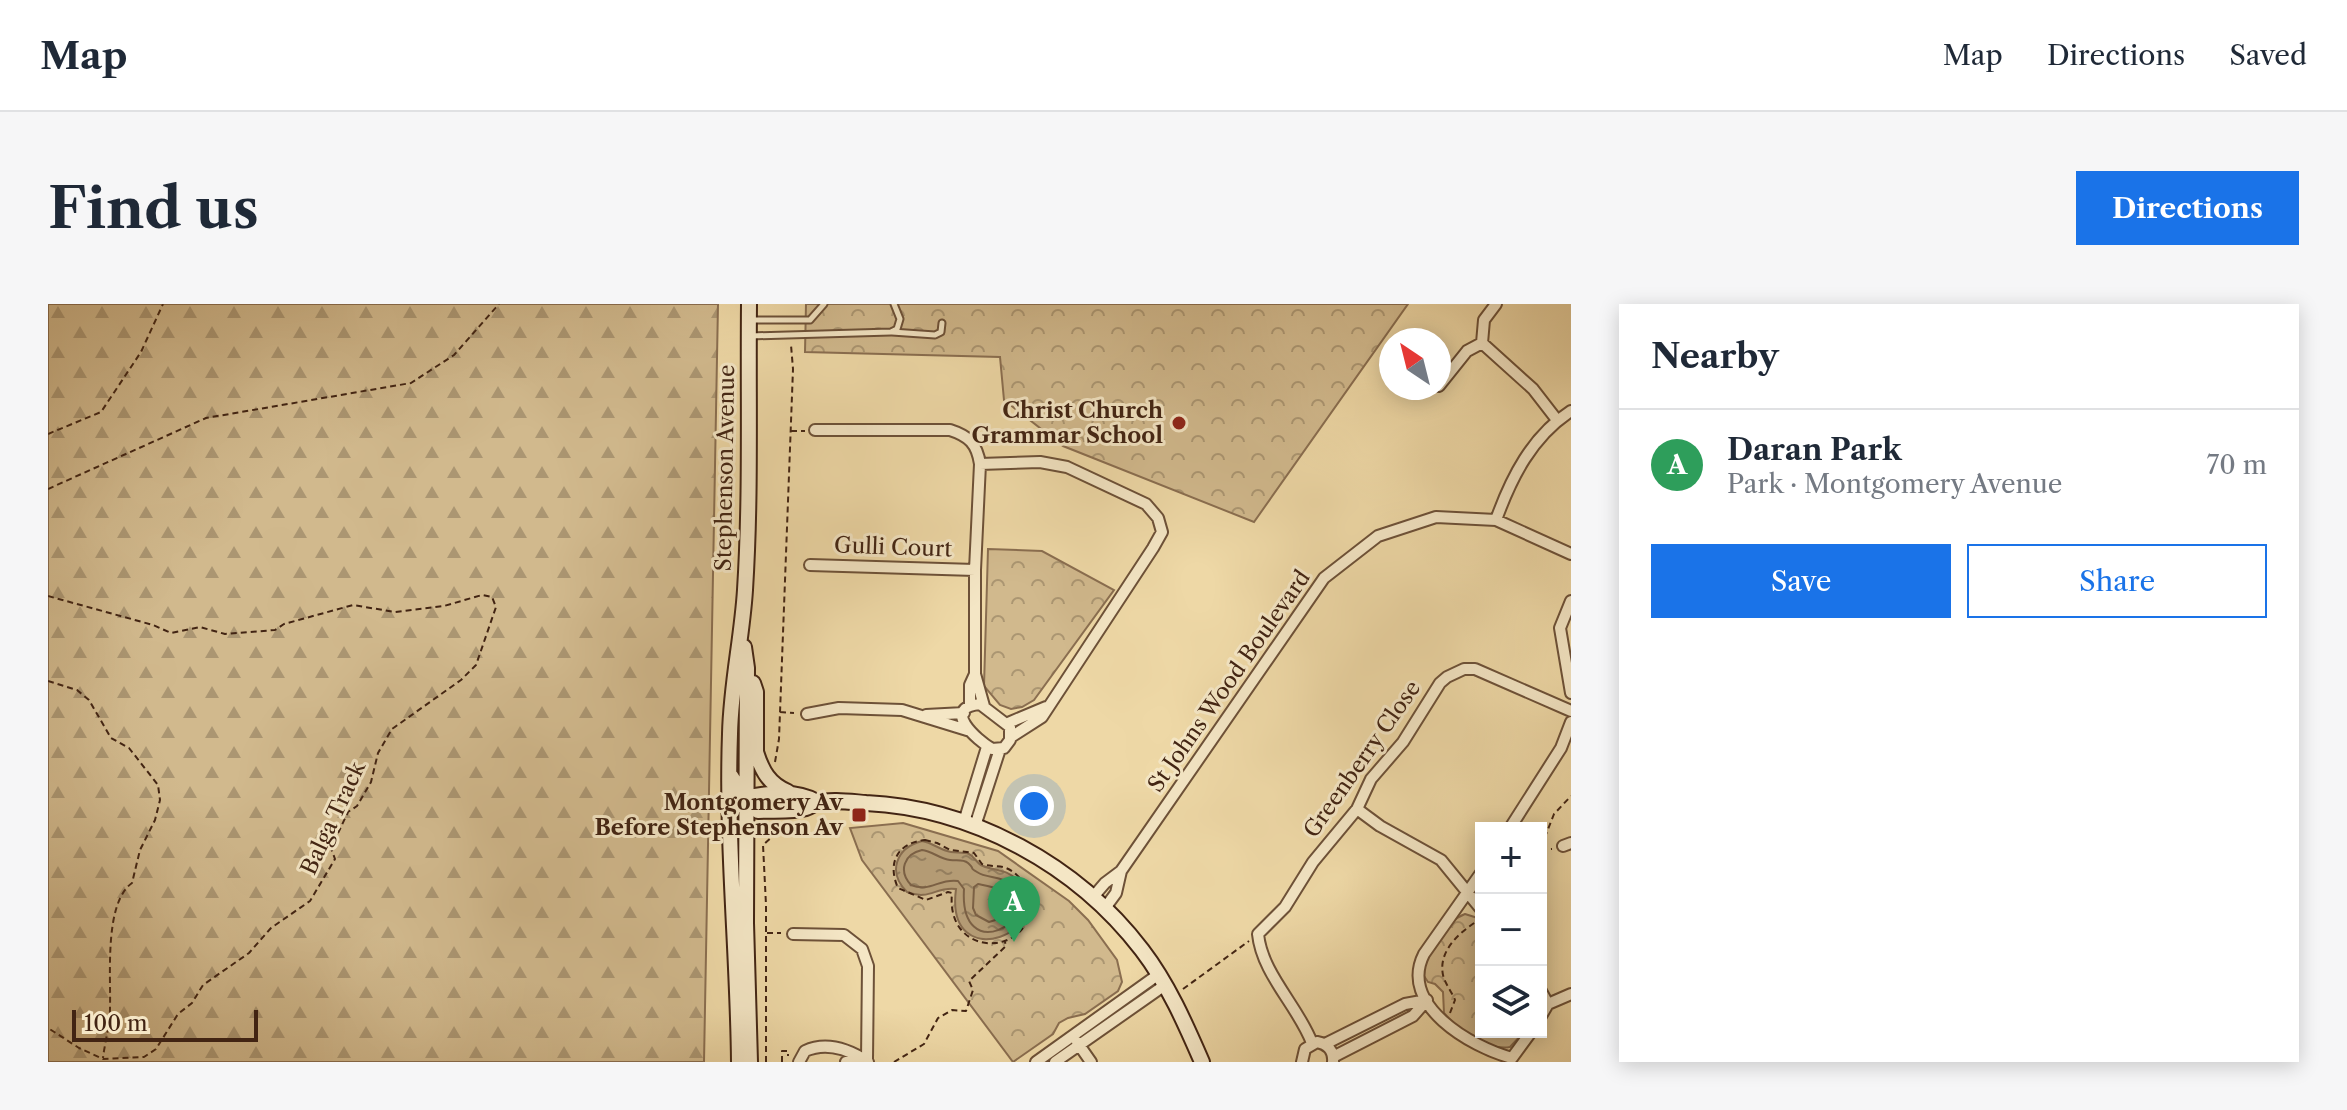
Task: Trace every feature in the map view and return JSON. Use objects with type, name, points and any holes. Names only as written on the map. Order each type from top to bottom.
[{"type":"main road","name":"Stephenson Avenue","points":[[749,304],[743,632],[747,668],[745,798],[750,1062]]},
{"type":"main road","name":"Stephenson Avenue","points":[[739,1062],[738,967],[731,903],[730,774],[733,680],[743,632]]},
{"type":"main road","points":[[747,668],[756,692],[756,752],[759,762],[771,784],[794,795]]},
{"type":"main road","points":[[730,774],[745,798],[758,811],[807,808],[817,802]]},
{"type":"main road","points":[[745,798],[806,795],[817,802],[902,806],[970,824],[1034,855],[1093,897],[1143,950],[1165,985],[1202,1062]]},
{"type":"main road","points":[[731,903],[734,821],[745,798]]},
{"type":"street","points":[[1482,343],[1484,320],[1496,304]]},
{"type":"street","points":[[1451,371],[1467,351],[1482,343]]},
{"type":"street","points":[[1482,343],[1533,389],[1557,420]]},
{"type":"street","points":[[1496,520],[1509,484],[1533,448],[1557,420],[1571,411]]},
{"type":"street","points":[[815,430],[950,430],[973,442],[980,464],[975,570],[975,674],[984,706],[1008,723],[1011,737],[1009,743],[1000,749],[970,824]]},
{"type":"street","points":[[980,464],[1040,462],[1067,467],[1146,504],[1158,518],[1162,532],[1042,717],[1011,737]]},
{"type":"street","name":"St Johns Wood Boulevard","points":[[1093,897],[1121,871],[1324,578],[1378,536],[1436,517],[1496,520],[1571,554]]},
{"type":"street","name":"Gulli Court","points":[[810,565],[975,570]]},
{"type":"street","points":[[1571,601],[1560,628],[1571,693]]},
{"type":"street","name":"Greenberry Close","points":[[1258,934],[1285,907],[1313,862],[1357,809],[1371,779],[1403,742],[1440,683],[1455,672],[1464,669],[1485,672],[1571,711]]},
{"type":"street","points":[[975,674],[963,723],[987,747],[1000,749]]},
{"type":"street","points":[[924,716],[984,706]]},
{"type":"street","points":[[1008,723],[1048,706]]},
{"type":"street","points":[[807,714],[825,709],[902,710],[967,730]]},
{"type":"street","points":[[1514,822],[1561,748],[1571,722]]},
{"type":"street","points":[[970,824],[987,747]]},
{"type":"street","points":[[1357,809],[1380,826],[1441,860],[1475,906]]},
{"type":"street","name":"St Johns Wood Boulevard","points":[[1105,908],[1116,893],[1121,871]]},
{"type":"street","points":[[1475,883],[1421,960],[1417,976],[1427,1000],[1443,1021],[1484,1049],[1512,1060],[1527,1038]]},
{"type":"street","points":[[788,933],[844,935],[862,949],[868,966],[868,1061]]},
{"type":"street","points":[[1258,934],[1265,961],[1312,1043]]},
{"type":"street","points":[[1036,1062],[1076,1041],[1165,985]]},
{"type":"street","points":[[1548,1004],[1571,994]]},
{"type":"street","points":[[1290,1062],[1301,1059],[1312,1043],[1325,1044],[1405,1004],[1427,1000]]},
{"type":"street","points":[[1325,1044],[1331,1050],[1333,1060],[1413,1016],[1427,1000]]},
{"type":"street","points":[[1055,1062],[1076,1041]]},
{"type":"street","points":[[1076,1041],[1091,1062]]},
{"type":"street","points":[[799,1062],[805,1051],[826,1046],[846,1050],[868,1061]]},
{"type":"street","points":[[846,1062],[868,1061]]},
{"type":"lane","points":[[749,320],[810,320],[824,304]]},
{"type":"lane","points":[[891,332],[897,329],[900,319],[894,304]]},
{"type":"lane","points":[[748,336],[891,332],[935,335],[941,332],[942,323]]},
{"type":"path","points":[[48,434],[101,412],[141,352],[163,304]]},
{"type":"path","points":[[48,489],[206,418],[411,383],[454,355],[499,304]]},
{"type":"path","points":[[775,767],[780,712],[793,369],[791,341]]},
{"type":"path","points":[[790,431],[815,430]]},
{"type":"path","name":"Balga Track","points":[[48,596],[153,625],[171,633],[200,627],[225,634],[275,630],[284,624],[353,605],[395,612],[444,606],[482,595],[492,597],[496,607],[476,665],[461,680],[392,729],[378,753],[371,782],[357,806],[348,812],[331,848],[335,859],[310,901],[271,928],[249,953],[203,985],[192,1003],[178,1014],[156,1049],[144,1057],[103,1059]]},
{"type":"path","points":[[48,681],[77,690],[89,700],[111,738],[129,748],[158,785],[160,800],[155,820],[140,850],[132,883],[117,901],[110,957],[110,1012],[103,1059],[48,1028]]},
{"type":"path","points":[[780,712],[807,714]]},
{"type":"path","points":[[1547,832],[1554,814],[1571,796]]},
{"type":"path","points":[[766,1062],[763,845],[776,833],[781,819]]},
{"type":"path","points":[[925,840],[950,850],[974,853],[982,864],[1004,866],[1019,876],[1028,893],[1030,910],[1024,925],[1005,942],[979,943],[966,936],[953,913],[952,893],[926,900],[898,888],[893,864],[899,851],[911,841],[925,840]]},
{"type":"path","points":[[1447,1017],[1455,1000],[1443,976],[1447,952],[1457,936],[1475,919]]},
{"type":"path","points":[[766,933],[788,933]]},
{"type":"path","points":[[1165,985],[1258,934]]},
{"type":"path","points":[[894,1062],[924,1044],[938,1018],[952,1010],[966,1011],[973,990],[969,981],[989,959],[1000,954],[1006,946],[1005,942]]},
{"type":"path","points":[[782,1062],[782,1051],[788,1051],[788,1062]]},
{"type":"green space","points":[[48,304],[718,304],[704,1062],[48,1062]]},
{"type":"green space","name":"Christ Church Grammar School","points":[[806,304],[1408,304],[1391,328],[1379,328],[1379,345],[1254,522],[1063,446],[1004,400],[1000,357],[805,352]]},
{"type":"green space","points":[[988,549],[1042,551],[1114,590],[1034,700],[1011,709],[1000,705],[984,686]]},
{"type":"green space","points":[[903,823],[998,851],[1069,901],[1088,920],[1117,960],[1122,982],[1118,991],[1085,1014],[1059,1023],[1053,1034],[1013,1062],[862,860],[850,828]]},
{"type":"green space","points":[[1465,914],[1475,917],[1475,1038],[1518,1038],[1510,1047],[1492,1046],[1474,1038],[1457,1026],[1444,1013],[1443,992],[1424,976],[1427,958],[1437,940]]},
{"type":"water","points":[[922,841],[947,851],[969,854],[987,868],[1013,876],[1027,898],[1026,915],[1015,929],[1000,937],[982,939],[967,933],[957,917],[956,889],[922,895],[907,892],[897,877],[897,862],[906,849]]},
{"type":"place","name":"Christ Church Grammar School","points":[[1179,423]]},
{"type":"place","name":"Montgomery Av Before Stephenson Av","points":[[859,815]]},
{"type":"place","name":"Daran Park","points":[[1014,942]]}]
